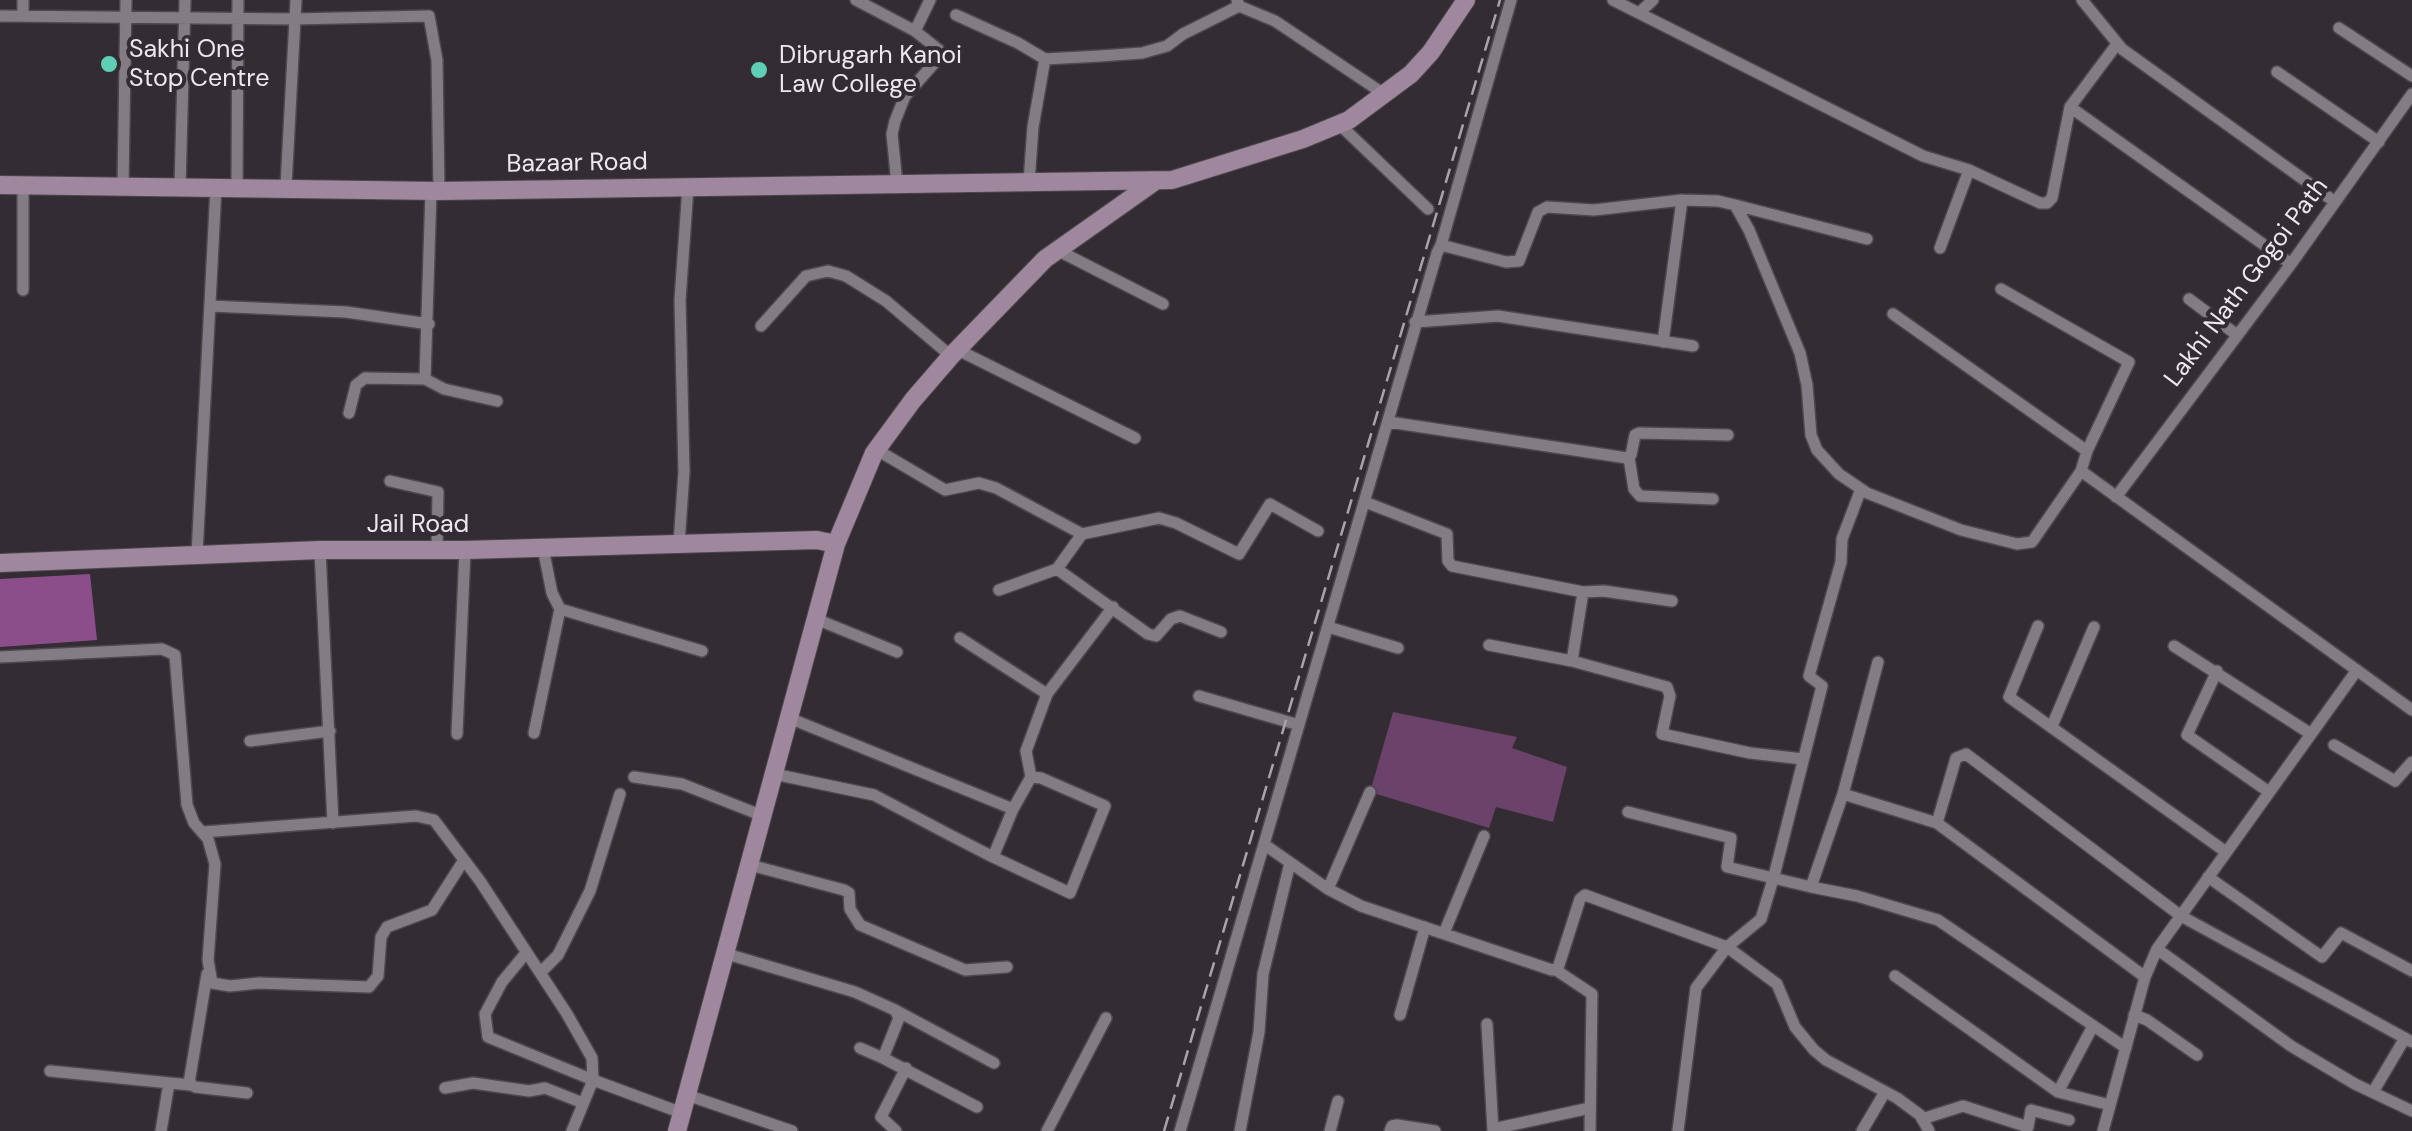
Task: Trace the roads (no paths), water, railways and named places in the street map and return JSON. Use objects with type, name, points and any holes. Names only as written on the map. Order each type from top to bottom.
[{"type":"street","points":[[22,0],[23,16]]},
{"type":"street","points":[[123,186],[126,0]]},
{"type":"street","points":[[180,186],[185,0]]},
{"type":"street","points":[[238,0],[238,187]]},
{"type":"street","points":[[286,186],[296,0]]},
{"type":"street","points":[[856,0],[915,31],[936,46],[939,55],[904,96],[895,121],[892,134],[897,184]]},
{"type":"street","points":[[915,31],[930,0]]},
{"type":"street","points":[[682,1113],[836,544],[876,450],[954,353],[1045,258],[1154,182],[1172,180],[1284,145],[1338,124],[1411,74],[1466,0]]},
{"type":"street","points":[[1180,1131],[1512,0]]},
{"type":"street","points":[[1613,0],[1907,148],[1969,170],[2040,203],[2050,202],[2070,107],[2117,44]]},
{"type":"street","points":[[1639,13],[1653,0]]},
{"type":"street","points":[[2082,0],[2117,44],[2335,202]]},
{"type":"street","points":[[956,15],[1045,59],[1142,54],[1168,46],[1238,3],[1275,22],[1384,94]]},
{"type":"street","points":[[0,16],[432,18],[439,104],[425,379]]},
{"type":"street","points":[[2339,28],[2412,76]]},
{"type":"street","points":[[1029,182],[1045,59]]},
{"type":"street","points":[[2277,72],[2379,142]]},
{"type":"street","name":"Lakhi Nath Gogoi Path","points":[[2116,496],[2291,264],[2412,94]]},
{"type":"street","points":[[2070,107],[2291,264]]},
{"type":"street","points":[[1338,124],[1428,210]]},
{"type":"street","points":[[1940,248],[1969,170]]},
{"type":"street","name":"Bazaar Road","points":[[0,186],[286,186],[435,191],[1154,182]]},
{"type":"street","points":[[23,186],[24,290]]},
{"type":"street","points":[[197,554],[216,187]]},
{"type":"street","points":[[679,544],[684,472],[680,300],[688,187]]},
{"type":"street","points":[[1441,245],[1515,262],[1521,258],[1538,212],[1547,207],[1594,210],[1682,200],[1718,201],[1867,239]]},
{"type":"street","points":[[1663,342],[1682,200]]},
{"type":"street","points":[[1736,205],[1800,354],[1811,434],[1817,450],[1839,474],[1861,488],[1960,530],[2017,544],[2032,542],[2081,471],[2086,451],[2129,362],[2001,289]]},
{"type":"street","points":[[1058,250],[1163,304]]},
{"type":"street","points":[[761,326],[806,276],[828,271],[846,276],[954,353],[1135,438]]},
{"type":"street","points":[[2189,299],[2237,335]]},
{"type":"street","points":[[210,306],[346,312],[428,324]]},
{"type":"street","points":[[1893,314],[2086,451]]},
{"type":"street","points":[[1415,322],[1498,316],[1693,346]]},
{"type":"street","points":[[350,414],[361,379],[425,379],[444,389],[498,401]]},
{"type":"street","points":[[1389,422],[1629,458]]},
{"type":"street","points":[[1713,499],[1640,496],[1634,489],[1629,458],[1634,436],[1639,432],[1728,435]]},
{"type":"street","points":[[876,450],[945,490],[970,484],[996,488],[1082,534],[1159,518],[1239,554],[1270,504],[1318,530]]},
{"type":"street","points":[[2081,471],[2412,710]]},
{"type":"street","points":[[390,480],[438,492],[437,550]]},
{"type":"street","points":[[1681,1130],[1693,998],[1700,978],[1727,947],[1761,919],[1822,686],[1810,676],[1841,562],[1842,539],[1861,488]]},
{"type":"street","points":[[1365,502],[1446,534],[1448,564],[1452,566],[1584,592],[1604,591],[1672,601]]},
{"type":"street","points":[[998,590],[1058,569],[1082,534]]},
{"type":"street","name":"Jail Road","points":[[0,564],[320,550],[530,549],[817,540],[836,544]]},
{"type":"street","points":[[530,549],[560,609],[534,733]]},
{"type":"street","points":[[320,550],[334,823]]},
{"type":"street","points":[[458,734],[465,550]]},
{"type":"street","points":[[1058,569],[1153,636],[1175,616],[1222,632]]},
{"type":"street","points":[[1572,661],[1584,592]]},
{"type":"street","points":[[994,857],[1031,777],[1026,751],[1046,694],[1113,608]]},
{"type":"street","points":[[560,609],[702,650]]},
{"type":"street","points":[[816,619],[897,652]]},
{"type":"street","points":[[2038,626],[2010,697],[2226,852]]},
{"type":"street","points":[[1328,627],[1398,648]]},
{"type":"street","points":[[2052,726],[2094,627]]},
{"type":"street","points":[[960,638],[1046,694]]},
{"type":"street","points":[[1490,645],[1572,661],[1667,688],[1670,696],[1662,734],[1750,754],[1803,759]]},
{"type":"street","points":[[2174,646],[2312,734]]},
{"type":"street","points":[[0,657],[162,649],[171,651],[176,662],[187,805],[212,848],[215,864],[208,970],[190,1085]]},
{"type":"street","points":[[1811,887],[1843,794],[1878,662]]},
{"type":"street","points":[[2103,1131],[2134,1015],[2157,949],[2357,670]]},
{"type":"street","points":[[2217,671],[2188,735],[2270,792]]},
{"type":"street","points":[[1199,696],[1300,725]]},
{"type":"street","points":[[789,718],[1013,809]]},
{"type":"street","points":[[250,741],[330,731]]},
{"type":"street","points":[[2334,745],[2389,780],[2399,780],[2412,762]]},
{"type":"street","points":[[1937,822],[1956,758],[1966,754],[2181,916],[2408,1040],[2373,1092]]},
{"type":"street","points":[[774,774],[874,795],[994,857],[1072,891],[1105,808],[1031,777]]},
{"type":"street","points":[[634,777],[682,784],[764,816]]},
{"type":"street","points":[[1328,889],[1370,792]]},
{"type":"street","points":[[541,972],[558,955],[590,892],[620,794]]},
{"type":"street","points":[[1843,794],[1937,822],[2145,978]]},
{"type":"street","points":[[1628,812],[1731,838],[1727,867],[1856,896],[1938,920],[2126,1048]]},
{"type":"street","points":[[202,832],[426,816],[438,825],[541,972],[592,1058],[593,1080],[572,1131]]},
{"type":"street","points":[[1444,933],[1484,836]]},
{"type":"street","points":[[1265,845],[1328,889],[1361,906],[1556,970],[1592,994],[1590,1131]]},
{"type":"street","points":[[1240,1131],[1259,1032],[1263,974],[1290,863]]},
{"type":"street","points":[[208,970],[212,982],[219,985],[369,988],[378,976],[382,937],[387,927],[432,910],[467,864]]},
{"type":"street","points":[[750,866],[844,890],[849,893],[850,909],[860,926],[965,970],[1007,966]]},
{"type":"street","points":[[2208,877],[2322,957],[2341,932],[2412,970]]},
{"type":"street","points":[[1556,970],[1580,899],[1585,895],[1727,947],[1777,984],[1795,1027],[1814,1050],[1885,1092],[1925,1125],[1963,1106],[2028,1127],[2031,1110],[2069,1120]]},
{"type":"street","points":[[1400,1015],[1425,926]]},
{"type":"street","points":[[2157,949],[2290,1046],[2412,1111]]},
{"type":"street","points":[[526,953],[502,982],[485,1014],[488,1037],[682,1113],[792,1131]]},
{"type":"street","points":[[726,954],[836,986],[895,1010],[994,1063]]},
{"type":"street","points":[[1895,976],[2058,1092],[2110,1105]]},
{"type":"street","points":[[883,1058],[898,1018],[895,1010]]},
{"type":"street","points":[[2134,1015],[2197,1054]]},
{"type":"street","points":[[1047,1131],[1106,1018]]},
{"type":"street","points":[[1487,1024],[1493,1130],[1590,1108]]},
{"type":"street","points":[[2058,1092],[2093,1026]]},
{"type":"street","points":[[860,1048],[977,1107]]},
{"type":"street","points":[[896,1131],[882,1117],[906,1068]]},
{"type":"street","points":[[50,1071],[247,1093]]},
{"type":"street","points":[[161,1131],[169,1083]]},
{"type":"street","points":[[445,1088],[473,1083],[529,1092],[542,1088],[583,1103]]},
{"type":"street","points":[[1862,1131],[1885,1092]]},
{"type":"street","points":[[1330,1131],[1338,1101]]},
{"type":"street","points":[[1390,1131],[1397,1125],[1435,1131]]},
{"type":"railway","points":[[1164,1131],[1500,0]]},
{"type":"place","name":"Sakhi One Stop Centre","points":[[109,64]]},
{"type":"place","name":"Dibrugarh Kanoi Law College","points":[[759,70]]}]
